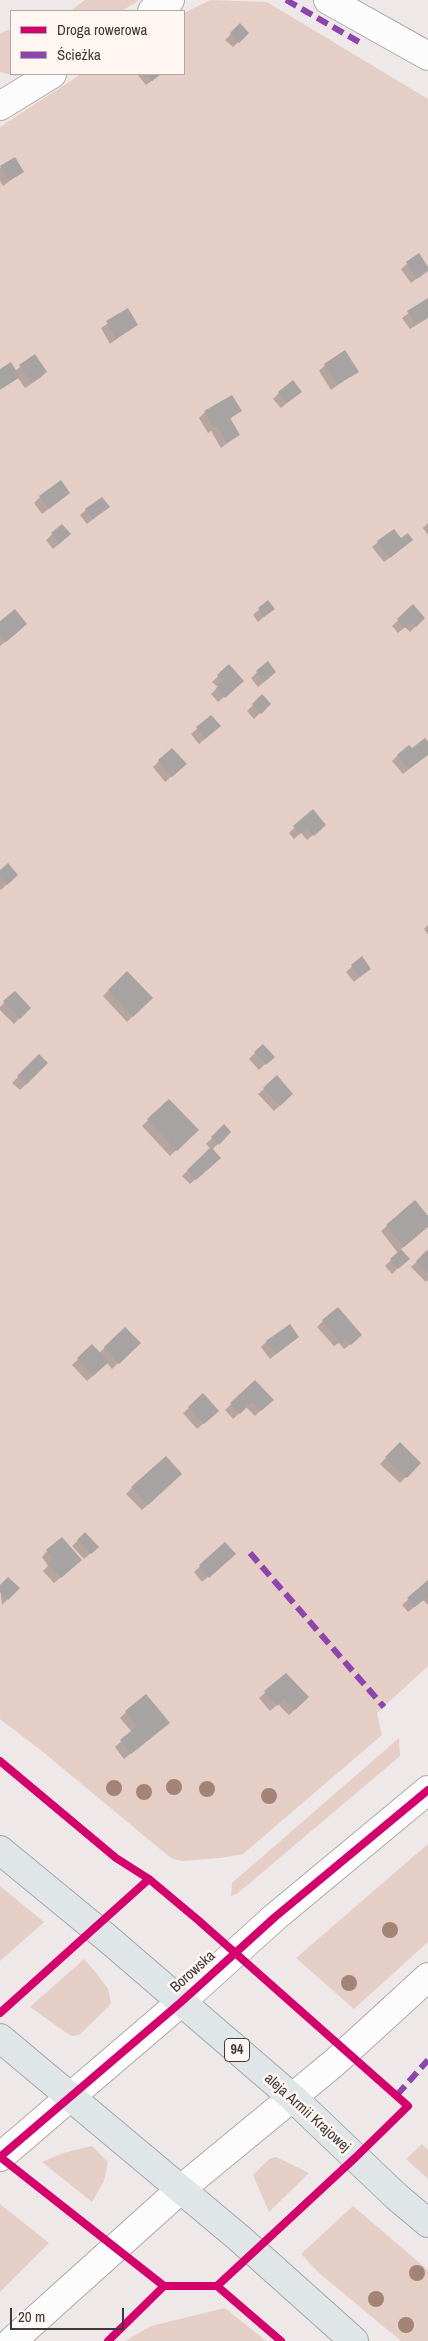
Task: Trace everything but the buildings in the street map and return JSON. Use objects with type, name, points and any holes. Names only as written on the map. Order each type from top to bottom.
[{"type":"main road","name":"aleja Armii Krajowej","points":[[0,1850],[107,1938],[180,2003],[294,2098],[397,2197],[428,2223]]},
{"type":"main road","points":[[0,2038],[289,2281],[354,2341]]},
{"type":"street","points":[[154,10],[170,0]]},
{"type":"street","points":[[328,0],[428,56]]},
{"type":"street","points":[[0,106],[50,75]]},
{"type":"street","name":"Borowska","points":[[0,2157],[180,2003],[275,1918],[428,1790]]},
{"type":"street","points":[[12,2341],[181,2189],[294,2098],[428,1977]]},
{"type":"shaded area","points":[[85,0],[139,0],[124,10],[71,10]]},
{"type":"shaded area","points":[[210,0],[267,2],[428,99],[428,1666],[377,1713],[382,1735],[243,1854],[182,1861],[173,1859],[166,1854],[43,1752],[0,1719],[0,127],[79,75],[185,75],[185,12]]},
{"type":"shaded area","points":[[10,29],[10,75],[0,72],[0,33]]},
{"type":"shaded area","points":[[399,1738],[400,1756],[238,1893],[231,1896],[232,1883]]},
{"type":"shaded area","points":[[428,1844],[428,1942],[354,2009],[296,1958]]},
{"type":"shaded area","points":[[0,1886],[44,1922],[0,1961]]},
{"type":"shaded area","points":[[84,1959],[108,1989],[111,2002],[79,2035],[71,2036],[30,2007]]},
{"type":"shaded area","points":[[422,2144],[428,2150],[428,2179],[406,2159]]},
{"type":"shaded area","points":[[92,2146],[108,2162],[104,2181],[92,2202],[42,2162],[63,2153]]},
{"type":"shaded area","points":[[276,2157],[309,2173],[269,2212],[253,2175],[269,2159]]},
{"type":"shaded area","points":[[0,2204],[49,2243],[0,2292]]},
{"type":"shaded area","points":[[353,2206],[428,2270],[428,2341],[401,2341],[319,2273],[301,2254]]},
{"type":"shaded area","points":[[225,2308],[266,2341],[125,2341],[151,2326]]},
{"type":"marked path","points":[[286,0],[361,43]]},
{"type":"marked path","points":[[250,1553],[384,1707]]},
{"type":"marked path","points":[[397,2095],[428,2060]]},
{"type":"cycle path","points":[[0,1761],[116,1858],[149,1879],[198,1920],[408,2106],[217,2286]]},
{"type":"cycle path","points":[[0,2157],[180,2003],[275,1917],[428,1790]]},
{"type":"cycle path","points":[[0,2013],[149,1879]]},
{"type":"cycle path","points":[[0,2157],[164,2286],[217,2286],[281,2341]]},
{"type":"cycle path","points":[[108,2341],[164,2286]]}]
